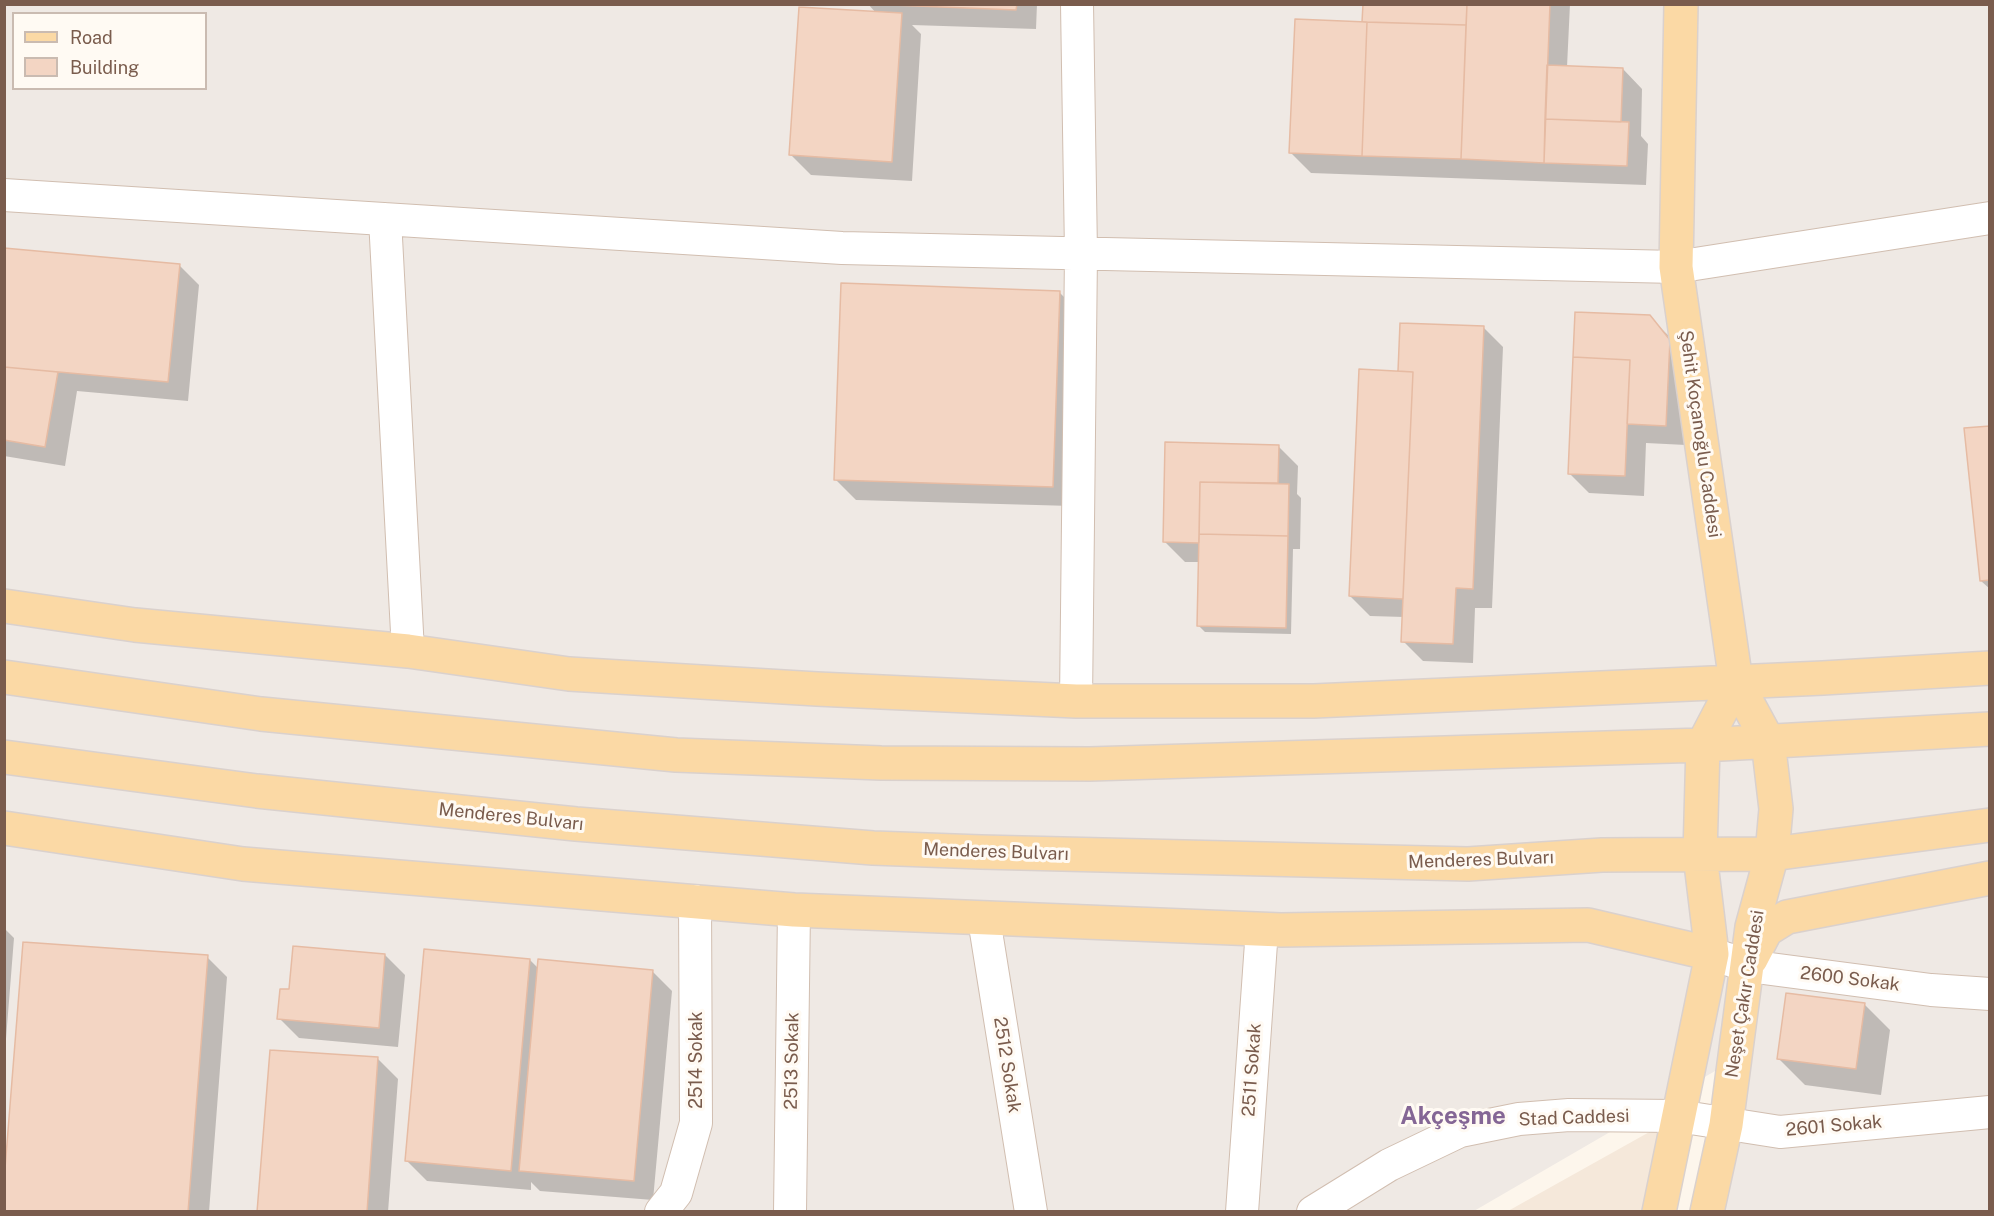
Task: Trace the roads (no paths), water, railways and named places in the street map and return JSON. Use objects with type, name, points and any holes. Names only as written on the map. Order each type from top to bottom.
[{"type":"main road","name":"Şehit Koçanoğlu Caddesi","points":[[1680,4],[1676,267],[1736,682]]},
{"type":"main road","points":[[4,606],[135,625],[408,651],[568,674],[818,689],[1076,700],[1314,701],[1989,668]]},
{"type":"main road","points":[[4,677],[261,714],[676,755],[870,763],[1090,764],[1703,745],[1989,729]]},
{"type":"main road","points":[[1736,682],[1768,741]]},
{"type":"main road","points":[[1659,1212],[1712,954],[1700,855],[1703,745],[1736,682]]},
{"type":"main road","name":"Neşet Çakır Caddesi","points":[[1707,1212],[1726,1125],[1752,927],[1772,854],[1776,810],[1768,741]]},
{"type":"main road","name":"Menderes Bulvarı","points":[[4,757],[268,792],[576,824],[873,848],[1468,864],[1602,855],[1772,854],[1989,825]]},
{"type":"main road","points":[[4,828],[243,864],[794,910],[1262,929],[1588,925],[1712,954]]},
{"type":"main road","points":[[1748,966],[1766,930],[1787,917],[1989,878]]},
{"type":"street","points":[[1076,700],[1082,253],[1077,4]]},
{"type":"street","points":[[4,195],[842,248],[1676,267],[1989,218]]},
{"type":"street","points":[[385,219],[408,651]]},
{"type":"street","name":"2514 Sokak","points":[[661,1212],[676,1193],[696,1123],[695,901]]},
{"type":"street","name":"2513 Sokak","points":[[790,1212],[794,910]]},
{"type":"street","name":"2512 Sokak","points":[[984,919],[1031,1212]]},
{"type":"street","name":"2511 Sokak","points":[[1242,1212],[1262,929]]},
{"type":"street","name":"2600 Sokak","points":[[1712,954],[1748,966],[1931,990],[1989,994]]},
{"type":"street","name":"2601 Sokak","points":[[1678,1116],[1780,1132],[1989,1112]]},
{"type":"street","name":"Stad Caddesi","points":[[1312,1212],[1389,1165],[1460,1131],[1519,1119],[1569,1115],[1678,1116]]},
{"type":"district","name":"Akçeşme","points":[[1453,1117]]}]
